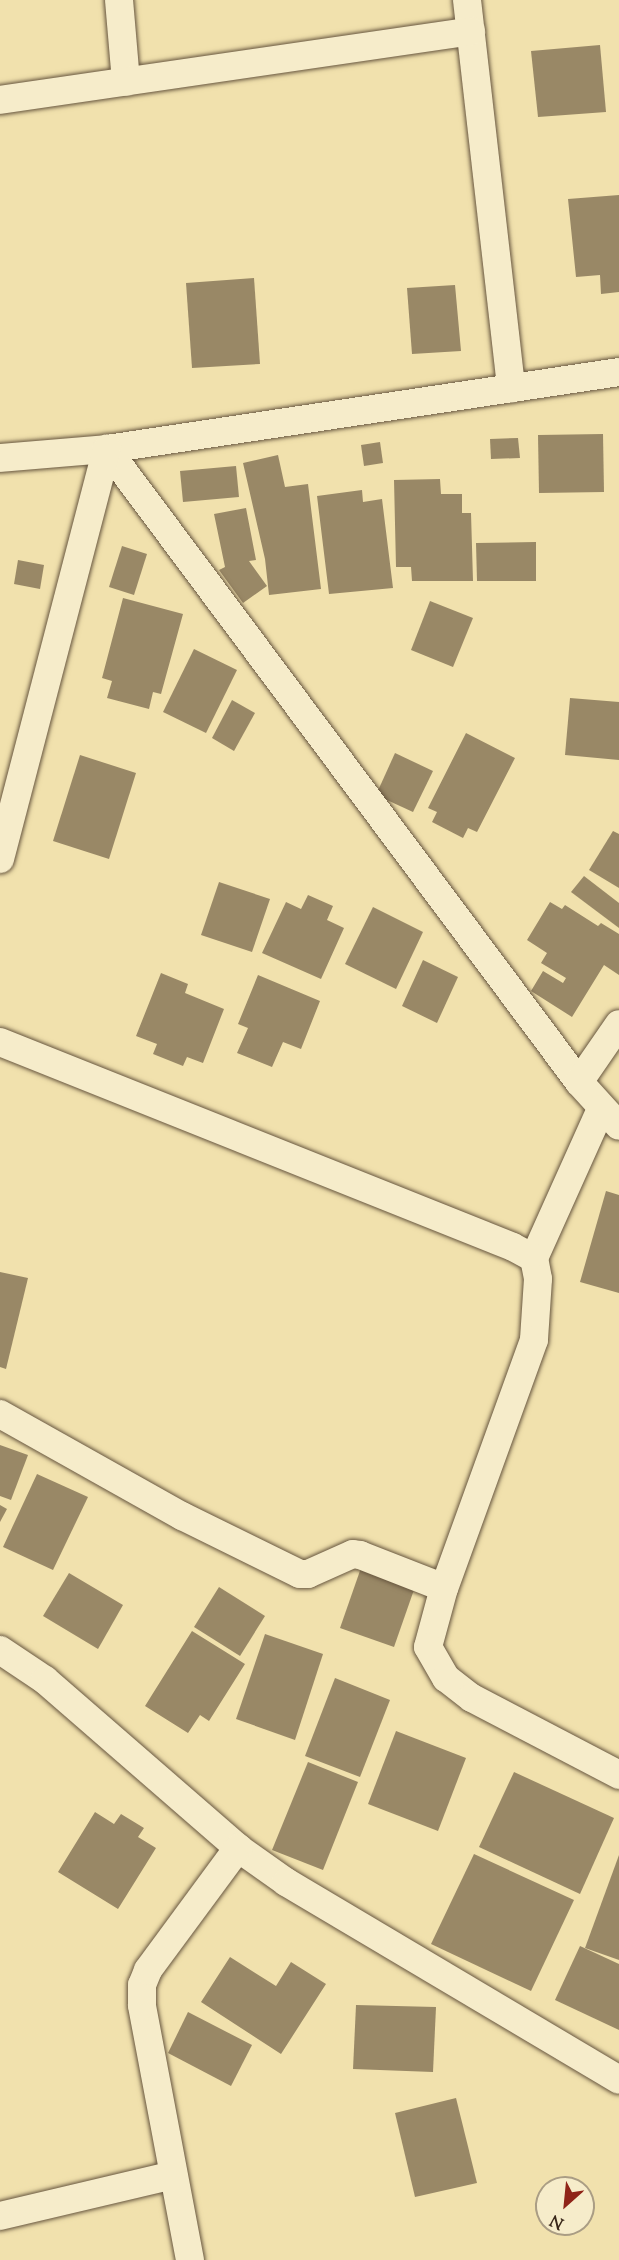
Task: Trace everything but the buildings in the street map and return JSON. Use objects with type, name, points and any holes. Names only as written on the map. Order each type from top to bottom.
[{"type":"street","points":[[118,0],[126,82]]},
{"type":"street","points":[[468,0],[511,389]]},
{"type":"street","points":[[0,100],[471,31]]},
{"type":"street","points":[[0,458],[107,449],[619,372]]},
{"type":"street","points":[[0,859],[107,449]]},
{"type":"street","points":[[107,449],[579,1082],[610,1117],[534,1258],[538,1279],[534,1340],[444,1588],[428,1647],[446,1678],[472,1698],[619,1775]]},
{"type":"street","points":[[579,1082],[619,1024]]},
{"type":"street","points":[[0,1042],[513,1247],[534,1258]]},
{"type":"street","points":[[0,1414],[182,1516],[300,1574],[308,1574],[353,1554],[444,1588]]},
{"type":"street","points":[[0,1650],[45,1680],[238,1848],[286,1882],[619,2080]]},
{"type":"street","points":[[190,2260],[172,2175],[142,2005],[142,1985],[148,1970],[238,1848]]},
{"type":"street","points":[[0,2216],[172,2175]]}]
